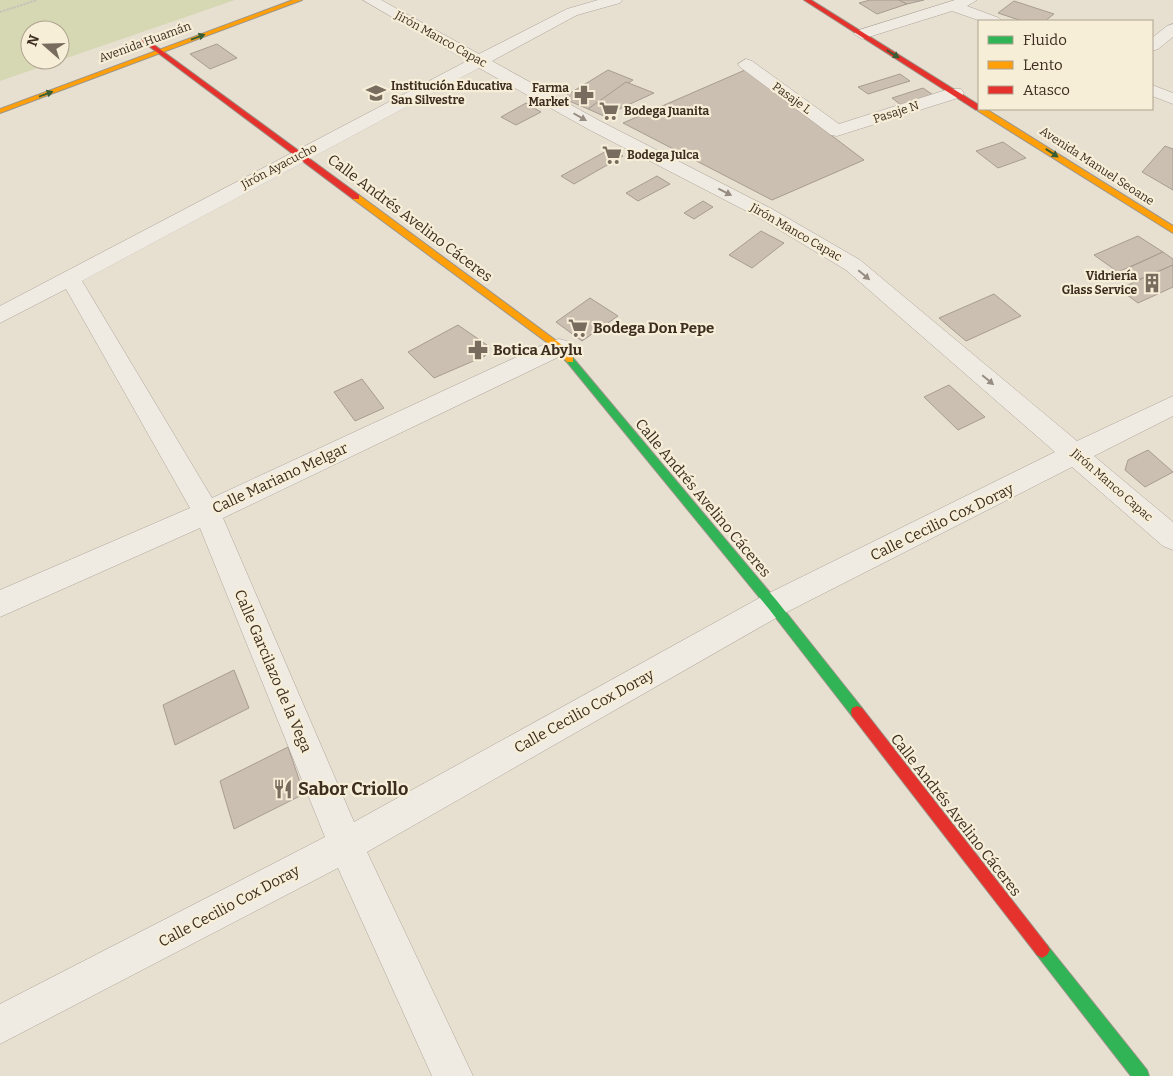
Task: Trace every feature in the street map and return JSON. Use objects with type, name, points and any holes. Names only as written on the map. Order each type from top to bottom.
[{"type":"street","name":"Avenida Huamán","points":[[0,111],[299,0]]},
{"type":"street","name":"Jirón Manco Capac","points":[[370,0],[594,125],[765,212],[853,266],[1078,455],[1173,538]]},
{"type":"street","name":"Jirón Ayacucho","points":[[0,315],[300,154],[572,12],[615,0]]},
{"type":"street","name":"Avenida Manuel Seoane","points":[[807,0],[978,107]]},
{"type":"street","points":[[862,34],[970,0]]},
{"type":"street","points":[[954,6],[991,20]]},
{"type":"street","points":[[867,18],[898,38]]},
{"type":"street","points":[[1153,45],[1173,29]]},
{"type":"street","name":"Avenida Huamán","points":[[139,42],[162,34]]},
{"type":"street","name":"Calle Andrés Avelino Cáceres","points":[[139,42],[158,52],[300,154],[559,347],[773,605],[1141,1076]]},
{"type":"street","name":"Pasaje L","points":[[746,64],[838,131]]},
{"type":"street","points":[[1153,75],[1173,84]]},
{"type":"street","points":[[1153,90],[1173,99]]},
{"type":"street","name":"Pasaje N","points":[[838,131],[955,93]]},
{"type":"street","name":"Avenida Manuel Seoane","points":[[983,110],[1173,230]]},
{"type":"street","points":[[1025,135],[1037,130]]},
{"type":"street","name":"Calle Garcilazo de la Vega","points":[[70,278],[207,513],[346,845],[453,1076]]},
{"type":"street","name":"Calle Mariano Melgar","points":[[0,604],[207,513],[559,347]]},
{"type":"street","name":"Calle Cecilio Cox Doray","points":[[0,1025],[346,845],[773,605],[1078,455],[1173,406]]},
{"type":"path","points":[[0,13],[37,0]]},
{"type":"green space","points":[[0,0],[235,0],[70,57],[70,20],[20,20],[20,70],[32,70],[0,81]]},
{"type":"building","points":[[870,0],[899,0],[907,4],[877,14],[859,3]]},
{"type":"building","points":[[899,0],[924,0],[907,4]]},
{"type":"building","points":[[1014,1],[1054,14],[1046,20],[1019,20],[998,13]]},
{"type":"building","points":[[217,44],[237,58],[210,69],[190,54]]},
{"type":"building","points":[[608,70],[633,80],[588,109],[562,98]]},
{"type":"building","points":[[745,70],[864,160],[772,200],[623,123]]},
{"type":"building","points":[[900,74],[910,81],[868,94],[858,87]]},
{"type":"building","points":[[626,82],[654,93],[604,116],[588,109]]},
{"type":"building","points":[[923,88],[933,95],[901,105],[892,98]]},
{"type":"building","points":[[526,103],[541,112],[516,125],[501,117]]},
{"type":"building","points":[[1003,142],[1026,158],[998,168],[976,151]]},
{"type":"building","points":[[1165,146],[1173,149],[1173,190],[1142,172]]},
{"type":"building","points":[[610,149],[623,156],[574,184],[561,176]]},
{"type":"building","points":[[657,176],[670,184],[638,201],[626,193]]},
{"type":"building","points":[[703,201],[713,207],[694,219],[684,213]]},
{"type":"building","points":[[761,231],[784,243],[752,268],[729,255]]},
{"type":"building","points":[[1138,236],[1163,252],[1118,272],[1094,255]]},
{"type":"building","points":[[1163,252],[1173,259],[1173,265],[1140,279],[1126,269]]},
{"type":"building","name":"Vidriería Glass Service","points":[[1173,265],[1173,287],[1138,303],[1119,289]]},
{"type":"building","points":[[994,294],[1021,316],[966,341],[939,318]]},
{"type":"building","points":[[590,298],[618,316],[582,341],[556,322]]},
{"type":"building","points":[[458,325],[487,345],[485,356],[434,378],[408,352]]},
{"type":"building","points":[[362,379],[384,408],[355,421],[334,392]]},
{"type":"building","points":[[949,385],[985,417],[958,430],[924,397]]},
{"type":"building","points":[[1148,450],[1173,472],[1145,487],[1125,470],[1128,460]]},
{"type":"building","points":[[234,670],[249,708],[175,745],[163,705]]},
{"type":"building","points":[[288,747],[304,794],[234,829],[220,781]]},
{"type":"traffic: fast","points":[[570,360],[773,605],[857,712]]},
{"type":"traffic: fast","points":[[1042,950],[1141,1076]]},
{"type":"traffic: slow","points":[[0,111],[299,0]]},
{"type":"traffic: slow","points":[[983,110],[1173,230]]},
{"type":"traffic: slow","points":[[356,197],[559,347],[570,360]]},
{"type":"traffic: jam","points":[[807,0],[978,107]]},
{"type":"traffic: jam","points":[[144,40],[356,197]]},
{"type":"traffic: jam","points":[[857,712],[1042,950]]},
{"type":"place","name":"Institución Educativa San Silvestre","points":[[376,93]]},
{"type":"place","name":"Farma Market","points":[[584,95]]},
{"type":"place","name":"Bodega Juanita","points":[[609,111]]},
{"type":"place","name":"Bodega Julca","points":[[612,155]]},
{"type":"place","name":"Vidriería Glass Service","points":[[1152,283]]},
{"type":"place","name":"Bodega Don Pepe","points":[[578,328]]},
{"type":"place","name":"Botica Abylu","points":[[478,350]]},
{"type":"place","name":"Sabor Criollo","points":[[283,789]]}]
